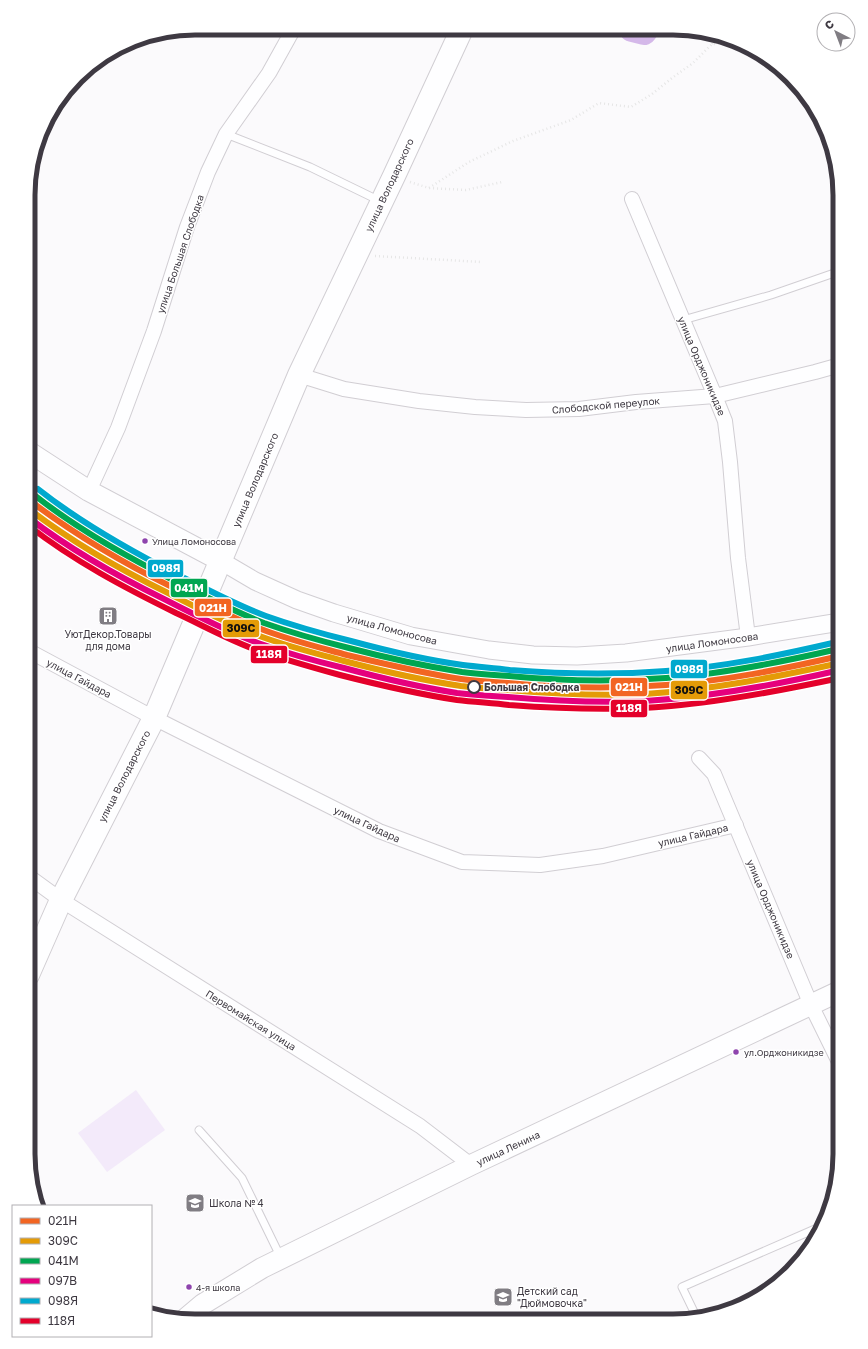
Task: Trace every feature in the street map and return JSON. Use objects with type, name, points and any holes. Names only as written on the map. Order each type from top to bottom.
[{"type":"main road","name":"улица Володарского","points":[[35,959],[61,900],[154,718],[299,375],[382,202],[459,35]]},
{"type":"main road","name":"улица Ломоносова","points":[[35,456],[89,491],[221,561]]},
{"type":"main road","name":"улица Ленина","points":[[191,1314],[203,1304],[262,1268],[471,1166],[833,994]]},
{"type":"street","name":"улица Большая Слободка","points":[[89,491],[118,428],[154,331],[187,227],[208,172],[226,134],[269,73],[290,35]]},
{"type":"street","name":"улица Орджоникидзе","points":[[632,199],[725,421],[738,558],[748,637]]},
{"type":"street","name":"Слободской переулок","points":[[299,375],[344,389],[419,401],[475,407],[526,410],[579,409],[636,402],[715,396],[833,367]]},
{"type":"street","name":"улица Ломоносова","points":[[221,561],[255,582],[297,600],[334,613],[411,636],[489,650],[533,655],[577,656],[626,653],[748,637],[833,623]]},
{"type":"street","name":"улица Гайдара","points":[[35,654],[154,718],[379,832],[462,862],[540,866],[603,856],[736,825]]},
{"type":"street","name":"улица Орджоникидзе","points":[[699,758],[714,774],[811,1005],[833,1050]]},
{"type":"street","name":"Первомайская улица","points":[[35,881],[61,900],[420,1126],[471,1166]]},
{"type":"lane","points":[[226,134],[310,167],[382,202]]},
{"type":"lane","points":[[683,320],[771,295],[833,273]]},
{"type":"lane","points":[[199,1130],[242,1178],[281,1259]]},
{"type":"lane","points":[[695,1313],[682,1287],[815,1229]]},
{"type":"path","points":[[429,188],[469,162],[513,141],[571,120],[599,103],[631,107],[652,94],[694,63],[715,40]]},
{"type":"path","points":[[712,44],[726,43]]},
{"type":"path","points":[[394,176],[429,188],[466,190],[502,182]]},
{"type":"path","points":[[357,255],[482,262]]},
{"type":"shaded area","points":[[136,1090],[165,1130],[107,1172],[78,1133]]},
{"type":"transit line","name":"098Я","points":[[38,489],[88,525],[124,546],[178,575],[244,607],[277,620],[319,633],[435,661],[510,670],[588,674],[627,673],[688,669],[731,663],[774,656],[833,643]]},
{"type":"transit line","name":"041М","points":[[35,496],[67,519],[120,552],[156,572],[241,613],[275,627],[317,640],[406,662],[462,672],[548,679],[646,679],[688,676],[731,670],[774,663],[833,650]]},
{"type":"transit line","name":"021Н","points":[[35,504],[81,536],[116,557],[205,604],[238,619],[272,633],[304,643],[347,655],[432,674],[461,679],[548,686],[646,686],[688,683],[732,677],[775,670],[833,658]]},
{"type":"transit line","name":"309С","points":[[35,514],[62,533],[114,565],[190,604],[257,635],[278,643],[311,652],[431,681],[461,686],[542,693],[628,695],[670,692],[743,682],[833,664]]},
{"type":"transit line","name":"097В","points":[[35,522],[78,552],[112,572],[187,611],[234,633],[258,643],[301,657],[429,688],[463,694],[542,700],[628,702],[694,697],[743,690],[833,672]]},
{"type":"transit line","name":"118Я","points":[[35,531],[64,551],[119,584],[244,645],[286,660],[340,675],[428,695],[457,700],[509,705],[590,709],[630,709],[671,706],[735,698],[833,679]]},
{"type":"place","name":"Улица Ломоносова","points":[[145,541]]},
{"type":"place","name":"УютДекор.Товары для дома","points":[[108,616]]},
{"type":"place","name":"Большая Слободка","points":[[474,687]]},
{"type":"place","name":"ул.Орджоникидзе","points":[[736,1052]]},
{"type":"place","name":"Школа № 4","points":[[195,1203]]},
{"type":"place","name":"4-я школа","points":[[189,1287]]},
{"type":"place","name":"Детский сад \"Дюймовочка\"","points":[[503,1297]]}]
